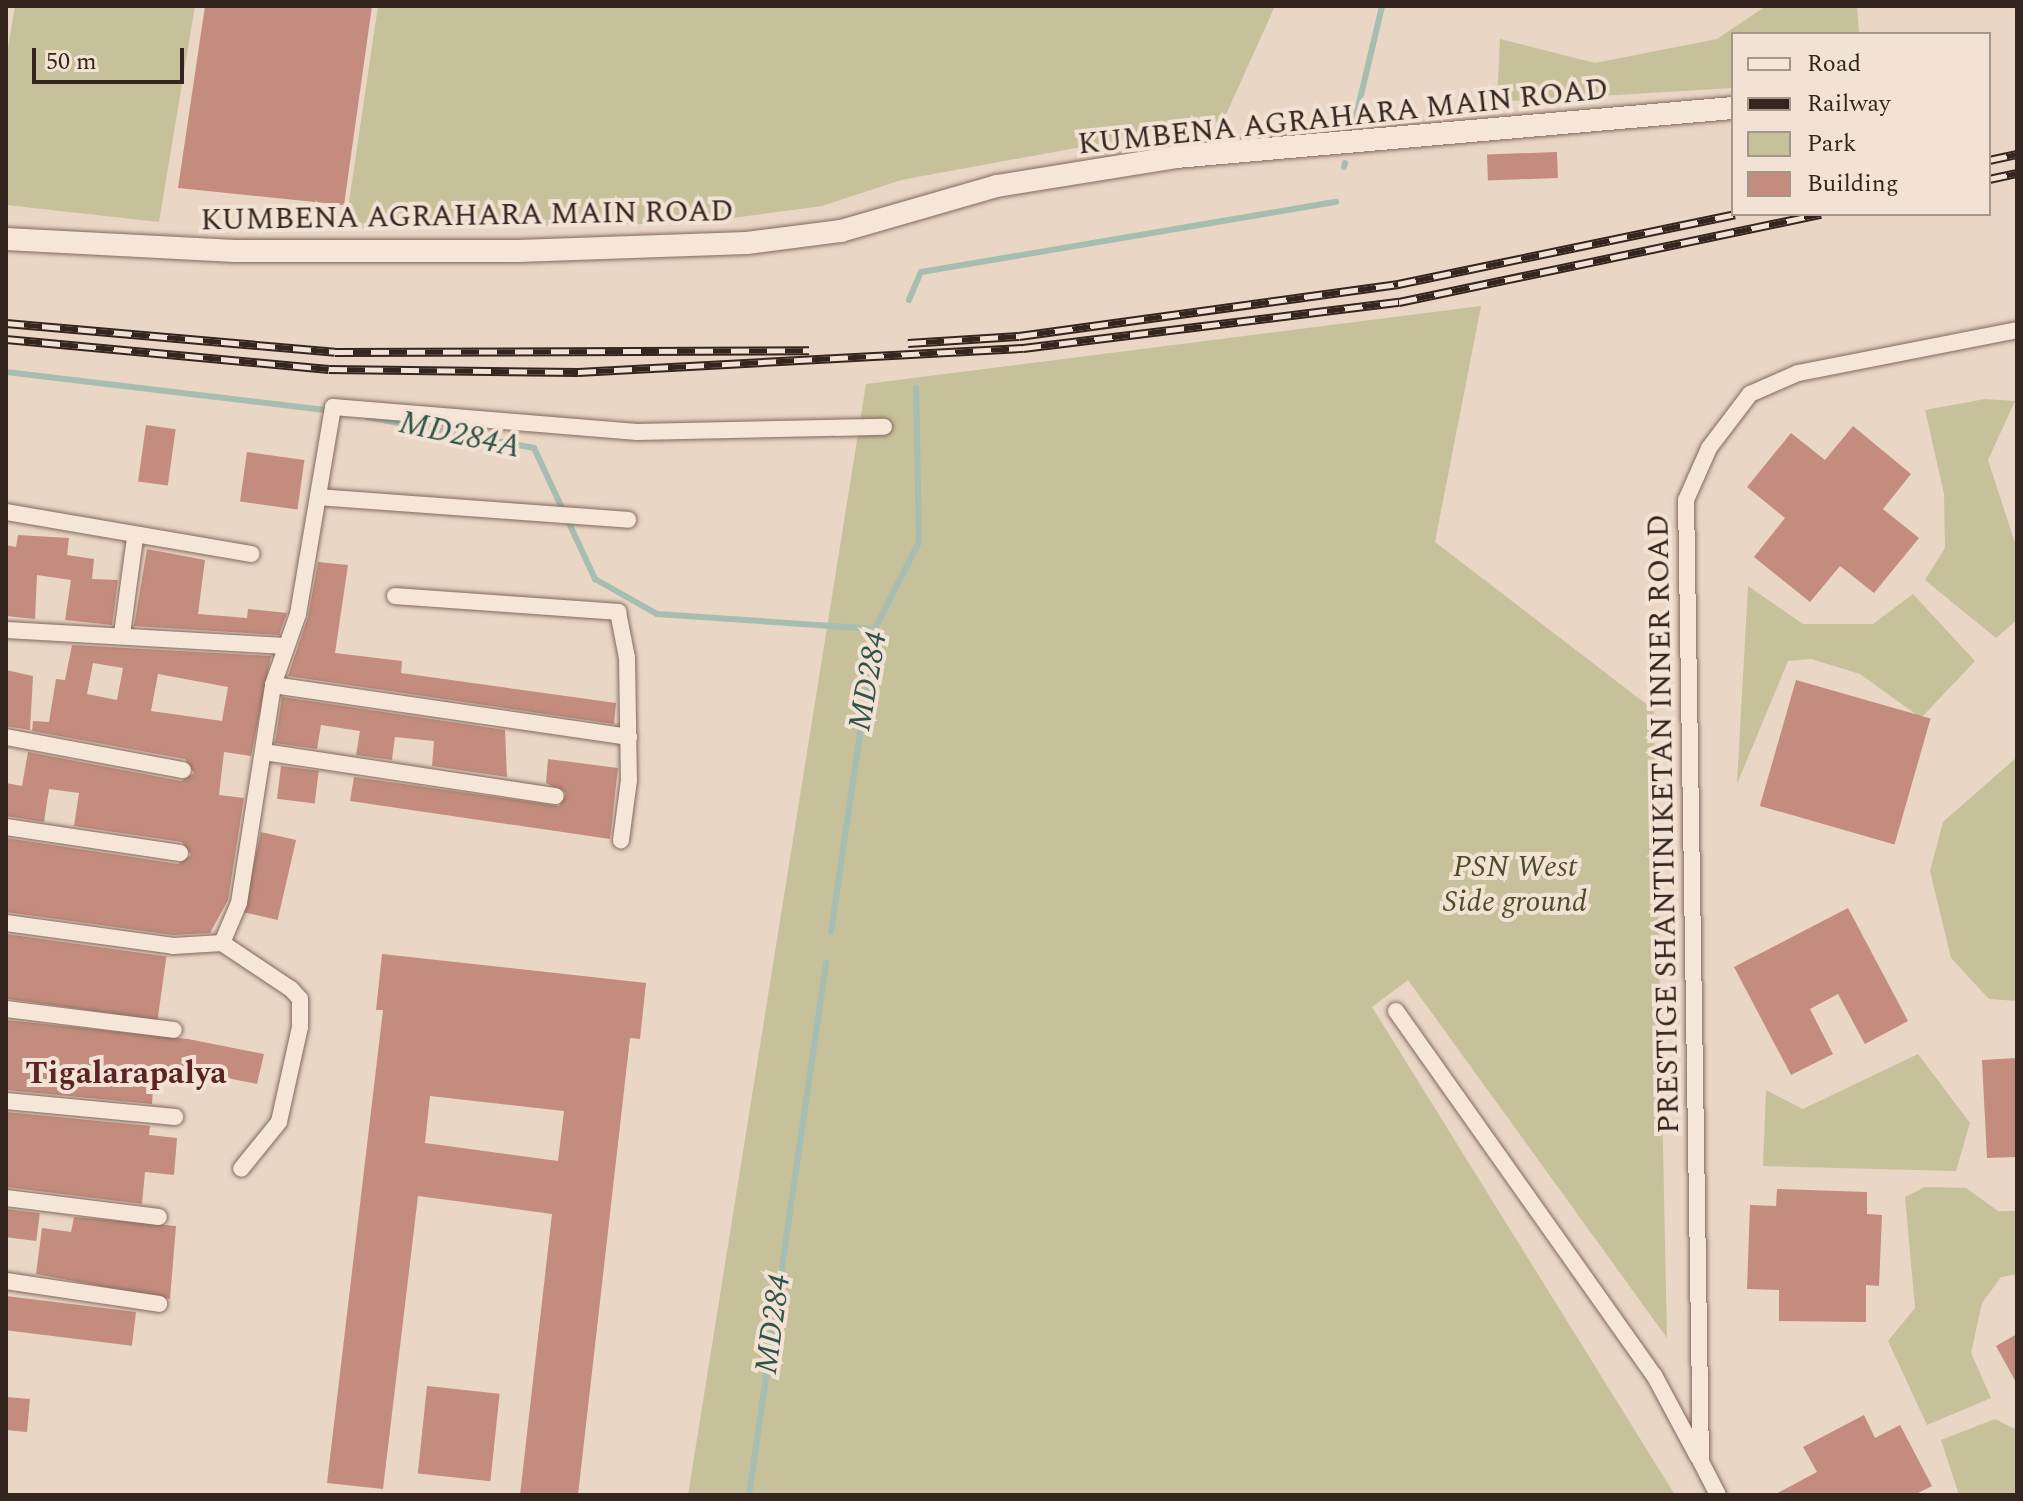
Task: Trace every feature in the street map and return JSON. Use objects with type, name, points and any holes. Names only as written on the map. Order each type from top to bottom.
[{"type":"street","name":"KUMBENA AGRAHARA MAIN ROAD","points":[[6,239],[235,251],[747,243],[841,231],[997,186],[1176,157],[1731,108]]},
{"type":"street","name":"PRESTIGE SHANTINIKETAN INNER ROAD","points":[[1718,1495],[1701,1462],[1686,500],[1709,448],[1750,394],[1798,373],[2017,330]]},
{"type":"street","points":[[222,943],[239,903],[273,685],[282,646],[298,614],[333,407],[637,432],[884,427]]},
{"type":"street","points":[[318,497],[628,520]]},
{"type":"street","points":[[6,512],[135,538],[251,554]]},
{"type":"street","points":[[122,634],[135,538]]},
{"type":"street","points":[[395,596],[618,612],[627,658],[629,737],[621,840]]},
{"type":"street","points":[[6,630],[122,634],[282,646]]},
{"type":"street","points":[[273,685],[629,737]]},
{"type":"street","points":[[6,737],[183,770]]},
{"type":"street","points":[[264,752],[556,796]]},
{"type":"street","points":[[6,827],[180,853]]},
{"type":"street","points":[[6,923],[173,946],[222,943],[300,999],[299,1037],[279,1122],[241,1169]]},
{"type":"street","points":[[6,1009],[174,1030]]},
{"type":"street","points":[[1396,1011],[1654,1375],[1701,1462]]},
{"type":"street","points":[[6,1101],[175,1117]]},
{"type":"street","points":[[6,1198],[159,1217]]},
{"type":"street","points":[[6,1281],[159,1304]]},
{"type":"green space","points":[[15,6],[195,6],[159,222],[6,205],[6,60]]},
{"type":"green space","points":[[378,6],[1275,6],[1223,121],[901,180],[822,206],[696,223],[345,229]]},
{"type":"green space","points":[[1766,6],[1857,6],[1859,32],[1731,32],[1731,88],[1497,102],[1500,39],[1595,63],[1717,39]]},
{"type":"green space","name":"PSN West Side ground","points":[[1481,306],[1435,542],[1654,710],[1667,1338],[1408,980],[1372,1007],[1675,1495],[688,1495],[866,384]]},
{"type":"green space","points":[[1985,399],[2015,401],[1988,460],[2017,549],[2017,620],[1996,638],[1925,580],[1945,548],[1944,494],[1925,410]]},
{"type":"green space","points":[[1748,586],[1803,624],[1873,624],[1913,594],[1975,661],[1921,718],[1860,674],[1811,659],[1788,661],[1737,784]]},
{"type":"green space","points":[[2017,757],[2017,1001],[1989,999],[1951,958],[1930,871],[1943,822]]},
{"type":"green space","points":[[1918,1054],[1970,1123],[1956,1171],[1763,1166],[1766,1090],[1803,1109]]},
{"type":"green space","points":[[1925,1187],[1966,1188],[1998,1211],[2017,1211],[2017,1274],[2001,1277],[1982,1303],[1971,1353],[1991,1398],[1927,1425],[1888,1341],[1915,1308],[1905,1197]]},
{"type":"green space","points":[[1995,1419],[2017,1430],[2017,1495],[1959,1495],[1941,1440]]},
{"type":"building","points":[[205,6],[372,6],[344,205],[178,188]]},
{"type":"building","points":[[1557,152],[1558,178],[1488,180],[1487,154]]},
{"type":"building","points":[[146,425],[176,429],[168,486],[138,481]]},
{"type":"building","points":[[1853,426],[1911,474],[1883,509],[1919,538],[1874,593],[1840,566],[1810,602],[1754,557],[1785,518],[1747,487],[1791,433],[1825,460]]},
{"type":"building","points":[[247,452],[304,460],[297,510],[240,502]]},
{"type":"building","points":[[18,535],[69,538],[67,555],[94,559],[92,579],[118,580],[112,625],[65,620],[71,580],[37,575],[35,619],[6,616],[6,545],[16,547]]},
{"type":"building","points":[[147,549],[205,560],[198,614],[247,618],[248,609],[287,613],[279,635],[134,626]]},
{"type":"building","points":[[318,562],[348,565],[335,653],[402,661],[401,673],[616,703],[614,724],[288,676],[308,617]]},
{"type":"building","points":[[72,645],[271,656],[251,756],[224,752],[219,795],[244,798],[228,900],[210,933],[173,935],[6,912],[6,838],[178,864],[191,855],[182,842],[74,826],[79,793],[49,789],[44,822],[6,816],[6,783],[22,786],[28,752],[181,781],[194,773],[185,759],[32,731],[33,721],[49,722],[56,679],[65,680]],"holes":[[[93,663],[123,668],[117,700],[87,694]],[[158,674],[228,687],[222,721],[151,711]]]},
{"type":"building","points":[[6,670],[33,676],[30,730],[6,726]]},
{"type":"building","points":[[1796,680],[1931,719],[1894,845],[1760,806]]},
{"type":"building","points":[[282,697],[505,730],[507,777],[432,766],[434,741],[395,737],[392,760],[356,755],[360,731],[321,725],[317,749],[275,743]]},
{"type":"building","points":[[548,759],[618,768],[610,839],[350,801],[354,777],[559,806],[566,793],[546,783]]},
{"type":"building","points":[[281,766],[319,771],[315,803],[277,799]]},
{"type":"building","points":[[261,832],[296,840],[278,920],[243,912]]},
{"type":"building","points":[[1848,908],[1908,1021],[1865,1044],[1838,994],[1810,1009],[1833,1054],[1791,1075],[1734,967]]},
{"type":"building","points":[[6,934],[166,957],[158,1020],[6,999]]},
{"type":"building","points":[[382,954],[646,983],[640,1039],[630,1038],[578,1495],[520,1495],[552,1214],[418,1196],[383,1489],[327,1483],[383,1010],[376,1010]],"holes":[[[430,1096],[564,1111],[558,1161],[425,1143]]]},
{"type":"building","points":[[6,1020],[188,1039],[264,1054],[257,1084],[177,1068],[176,1075],[154,1072],[152,1104],[6,1090]]},
{"type":"building","points":[[2017,1058],[2017,1157],[1987,1158],[1982,1060]]},
{"type":"building","points":[[6,1112],[150,1126],[149,1135],[177,1138],[174,1175],[145,1172],[142,1204],[6,1187]]},
{"type":"building","points":[[1777,1189],[1867,1192],[1867,1214],[1882,1215],[1879,1286],[1866,1285],[1866,1322],[1779,1321],[1779,1290],[1747,1289],[1750,1205],[1776,1206]]},
{"type":"building","points":[[6,1209],[40,1213],[36,1241],[6,1237]]},
{"type":"building","points":[[74,1217],[176,1226],[170,1299],[36,1274],[42,1228],[71,1232]]},
{"type":"building","points":[[6,1296],[136,1312],[132,1346],[6,1330]]},
{"type":"building","points":[[2017,1334],[2017,1384],[1996,1346]]},
{"type":"building","points":[[427,1386],[500,1394],[490,1481],[418,1474]]},
{"type":"building","points":[[6,1397],[30,1399],[27,1432],[6,1430]]},
{"type":"building","points":[[1864,1415],[1875,1438],[1900,1425],[1932,1486],[1914,1495],[1774,1495],[1817,1472],[1803,1447]]},
{"type":"waterway","name":"MD284","points":[[1353,129],[1382,6]]},
{"type":"waterway","name":"MD284","points":[[1344,167],[1345,163]]},
{"type":"waterway","name":"MD284","points":[[909,300],[921,272],[1336,202]]},
{"type":"waterway","name":"MD284A","points":[[6,372],[332,411]]},
{"type":"waterway","name":"MD284","points":[[831,932],[875,629],[919,542],[916,388]]},
{"type":"waterway","name":"MD284A","points":[[367,417],[534,448],[595,579],[657,614],[875,629]]},
{"type":"waterway","name":"MD284","points":[[749,1495],[826,963]]},
{"type":"railway","points":[[1991,160],[2017,154]]},
{"type":"railway","points":[[1991,179],[2017,173]]},
{"type":"railway","points":[[908,343],[1019,336],[1398,284],[1731,215]]},
{"type":"railway","points":[[6,339],[329,369],[578,372],[1023,348],[1399,302],[1811,216]]},
{"type":"railway","points":[[6,323],[335,352],[809,350]]},
{"type":"district","name":"Tigalarapalya","points":[[126,1074]]}]
